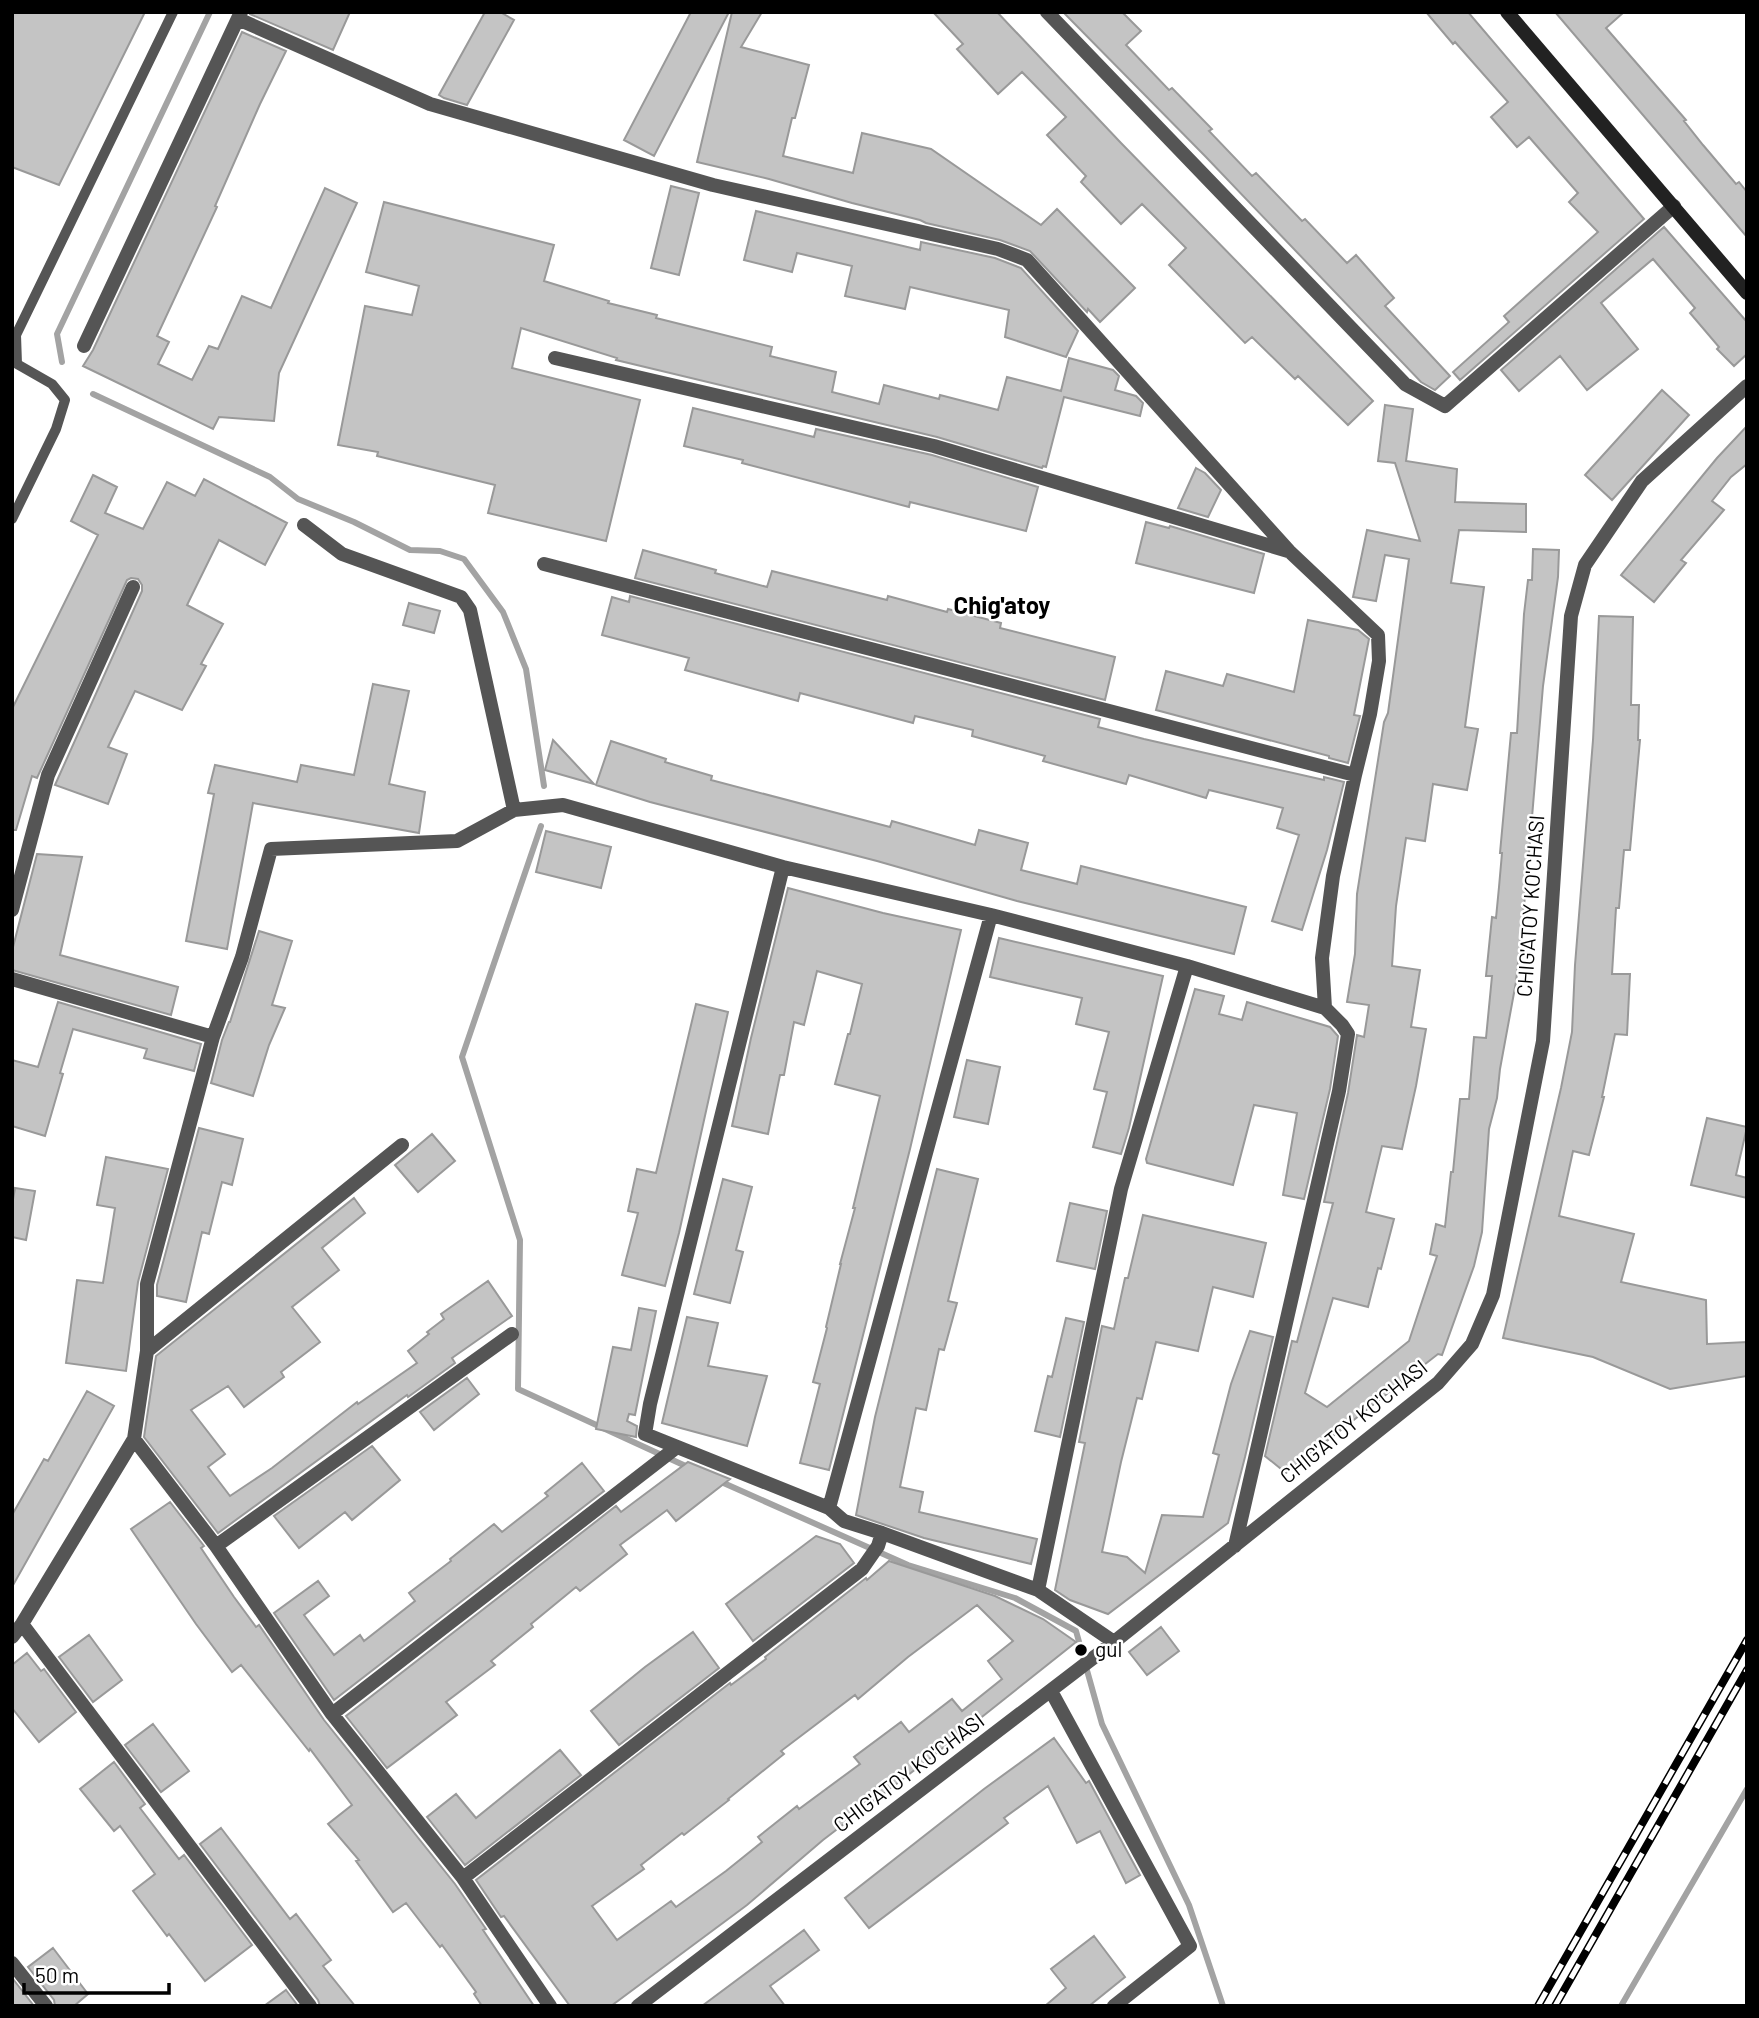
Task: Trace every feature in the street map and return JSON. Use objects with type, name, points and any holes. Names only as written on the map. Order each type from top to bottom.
[{"type":"main road","points":[[1507,12],[1747,293]]},
{"type":"street","points":[[1047,12],[1405,384],[1445,406],[1674,206]]},
{"type":"street","points":[[84,346],[239,16],[430,104],[713,185],[998,249],[1027,260],[1289,551],[1378,635],[1379,661],[1370,714],[1333,876],[1322,958],[1325,1008]]},
{"type":"street","points":[[555,358],[934,446],[1289,551]]},
{"type":"street","name":"CHIG'ATOY KO'CHASI","points":[[638,2006],[1051,1691],[1235,1546],[1438,1383],[1472,1344],[1493,1295],[1543,1041],[1571,616],[1585,565],[1642,481],[1747,386]]},
{"type":"street","points":[[304,525],[342,554],[461,597],[470,610],[514,810]]},
{"type":"street","points":[[544,564],[1354,775]]},
{"type":"street","points":[[12,911],[48,775],[133,587]]},
{"type":"street","points":[[12,1637],[134,1439],[147,1351],[147,1284],[214,1037],[242,957],[271,849],[457,841],[514,810],[563,805],[783,867],[991,915],[1187,966],[1325,1008],[1342,1025],[1348,1034],[1336,1105],[1235,1546]]},
{"type":"street","points":[[783,867],[650,1404],[645,1434],[829,1508],[844,1521],[880,1540],[1038,1590],[1114,1642]]},
{"type":"street","points":[[829,1508],[991,915]]},
{"type":"street","points":[[1038,1590],[1121,1189],[1187,966]]},
{"type":"street","points":[[12,979],[214,1037]]},
{"type":"street","points":[[147,1351],[402,1144]]},
{"type":"street","points":[[216,1546],[512,1334]]},
{"type":"street","points":[[134,1439],[216,1546],[332,1714],[463,1878],[550,2006]]},
{"type":"street","points":[[332,1714],[677,1447]]},
{"type":"street","points":[[463,1878],[862,1569],[880,1540]]},
{"type":"street","points":[[22,1624],[310,2006]]},
{"type":"street","points":[[1051,1691],[1190,1947],[1114,2006]]},
{"type":"street","points":[[12,1963],[46,2006]]},
{"type":"lane","points":[[12,519],[56,429],[65,400],[52,384],[17,363],[16,335],[173,12]]},
{"type":"building","points":[[12,12],[145,12],[59,185],[12,167]]},
{"type":"building","points":[[250,12],[350,12],[333,50]]},
{"type":"building","points":[[485,12],[500,12],[514,20],[467,105],[444,98],[439,95]]},
{"type":"building","points":[[691,12],[729,12],[654,156],[624,140]]},
{"type":"building","points":[[732,12],[762,12],[741,47],[809,65],[783,156],[853,173],[862,133],[931,149],[1041,225],[1057,209],[1135,288],[1100,322],[1088,309],[1087,312],[1030,251],[1000,240],[697,162]]},
{"type":"building","points":[[933,12],[997,12],[1373,401],[1348,425],[1298,376],[1295,379],[1252,337],[1245,343],[1169,265],[1186,248],[1142,204],[1121,224],[1081,182],[1086,176],[1047,135],[1066,117],[1022,72],[998,94],[957,49],[963,44]]},
{"type":"building","points":[[1063,12],[1122,12],[1141,31],[1126,45],[1169,90],[1172,88],[1212,129],[1209,131],[1252,176],[1256,173],[1347,263],[1356,255],[1394,298],[1385,306],[1450,376],[1435,390],[1421,382]]},
{"type":"building","points":[[1426,12],[1468,12],[1644,219],[1460,380],[1453,372],[1509,322],[1504,316],[1598,232],[1569,202],[1578,193],[1529,137],[1517,147],[1491,117],[1508,102]]},
{"type":"building","points":[[1555,12],[1624,12],[1606,28],[1686,120],[1684,121],[1736,184],[1739,182],[1747,192],[1747,237]]},
{"type":"building","points":[[242,32],[286,51],[157,336],[169,342],[158,364],[192,380],[209,346],[218,349],[242,296],[271,308],[325,188],[357,203],[279,373],[274,421],[219,417],[213,429],[83,366],[93,350]]},
{"type":"building","points":[[671,186],[699,193],[679,275],[651,268]]},
{"type":"building","points":[[384,202],[554,245],[544,281],[609,301],[608,303],[657,315],[656,318],[772,347],[770,356],[836,372],[832,392],[879,404],[884,385],[939,399],[940,395],[998,410],[1007,377],[1061,391],[1069,358],[1113,370],[1119,376],[1115,390],[1136,396],[1143,403],[1140,416],[1064,397],[1046,467],[1042,468],[937,437],[616,360],[617,358],[521,328],[512,368],[640,400],[606,541],[488,513],[495,485],[377,456],[378,452],[338,445],[365,306],[412,315],[419,286],[366,272]]},
{"type":"building","points":[[756,211],[920,250],[921,242],[995,258],[1021,268],[1078,331],[1066,357],[1005,337],[1009,310],[910,287],[905,309],[845,296],[852,266],[797,253],[792,272],[744,260]]},
{"type":"building","points":[[1664,227],[1747,322],[1747,354],[1734,366],[1717,349],[1719,347],[1690,313],[1695,308],[1653,259],[1601,303],[1638,349],[1587,390],[1560,356],[1519,391],[1501,370]]},
{"type":"building","points":[[1662,390],[1689,415],[1612,500],[1585,475]]},
{"type":"building","points":[[1385,405],[1413,409],[1406,461],[1457,469],[1455,502],[1526,504],[1526,532],[1459,530],[1451,583],[1484,587],[1465,727],[1478,729],[1467,790],[1433,784],[1425,841],[1406,838],[1396,906],[1392,966],[1420,970],[1411,1027],[1426,1029],[1402,1149],[1382,1146],[1366,1212],[1394,1219],[1381,1269],[1378,1268],[1368,1307],[1333,1298],[1305,1393],[1327,1407],[1409,1341],[1437,1256],[1430,1254],[1436,1224],[1445,1227],[1460,1099],[1469,1099],[1474,1037],[1486,1038],[1492,976],[1486,976],[1492,917],[1496,918],[1511,733],[1517,733],[1524,614],[1528,580],[1532,580],[1533,549],[1559,550],[1558,577],[1543,686],[1516,982],[1497,1098],[1489,1129],[1482,1232],[1474,1266],[1442,1355],[1438,1354],[1286,1473],[1265,1456],[1292,1341],[1297,1342],[1333,1203],[1324,1202],[1348,1093],[1357,1035],[1364,1037],[1369,1005],[1347,1002],[1355,954],[1357,894],[1384,722],[1388,713],[1409,559],[1385,555],[1376,601],[1353,597],[1367,530],[1420,541],[1395,463],[1378,461]]},
{"type":"building","points":[[693,408],[814,437],[816,429],[932,455],[1038,487],[1026,531],[910,502],[909,507],[684,446]]},
{"type":"building","points":[[1747,426],[1747,464],[1731,477],[1712,501],[1724,510],[1681,560],[1686,563],[1654,602],[1621,575],[1717,458]]},
{"type":"building","points":[[1196,468],[1205,473],[1221,490],[1208,517],[1178,508]]},
{"type":"building","points":[[93,475],[117,487],[105,513],[143,529],[167,482],[195,496],[204,479],[287,523],[265,565],[219,540],[187,605],[223,624],[201,664],[206,666],[182,710],[135,691],[108,747],[127,754],[108,804],[55,785],[142,591],[138,579],[127,580],[37,778],[32,776],[16,830],[12,830],[12,709],[98,535],[71,521]]},
{"type":"building","points":[[1146,522],[1169,528],[1170,526],[1264,554],[1254,593],[1136,563]]},
{"type":"building","points":[[643,550],[767,587],[772,571],[887,600],[888,596],[947,612],[948,609],[1001,623],[1000,628],[1115,657],[1105,700],[635,578]]},
{"type":"building","points":[[630,596],[1100,719],[1098,727],[1144,739],[1324,780],[1324,777],[1344,782],[1327,850],[1302,930],[1272,921],[1299,835],[1277,828],[1283,808],[1209,790],[1206,798],[1129,775],[1126,784],[1043,761],[1045,756],[972,736],[973,730],[915,716],[913,723],[800,693],[798,701],[685,670],[689,658],[602,635],[612,597],[629,602]]},
{"type":"building","points":[[409,603],[440,611],[434,633],[403,625]]},
{"type":"building","points":[[1599,616],[1633,617],[1631,705],[1639,705],[1640,740],[1630,850],[1624,850],[1619,908],[1616,908],[1612,974],[1630,974],[1627,1035],[1615,1034],[1604,1097],[1589,1155],[1573,1151],[1559,1216],[1634,1234],[1621,1282],[1706,1300],[1707,1344],[1747,1342],[1747,1376],[1670,1389],[1593,1357],[1503,1338],[1572,1032]]},
{"type":"building","points":[[1308,620],[1358,630],[1369,639],[1354,715],[1360,716],[1348,763],[1156,710],[1166,671],[1223,686],[1227,674],[1294,692]]},
{"type":"building","points":[[373,684],[409,691],[389,784],[425,792],[419,833],[253,803],[227,949],[186,941],[214,794],[208,793],[215,765],[297,782],[301,765],[354,775]]},
{"type":"building","points":[[553,740],[594,784],[545,770]]},
{"type":"building","points":[[611,741],[666,759],[665,762],[712,776],[711,780],[890,827],[892,821],[975,845],[979,830],[1028,843],[1021,870],[1077,884],[1081,866],[1246,907],[1234,954],[1017,901],[596,785]]},
{"type":"building","points":[[546,831],[611,847],[601,888],[536,872]]},
{"type":"building","points":[[37,854],[82,857],[60,955],[178,987],[171,1015],[12,970],[12,951]]},
{"type":"building","points":[[788,888],[961,930],[910,1149],[829,1470],[800,1463],[820,1384],[813,1382],[880,1096],[835,1084],[862,984],[817,971],[804,1025],[794,1022],[784,1075],[780,1075],[768,1134],[732,1126]]},
{"type":"building","points":[[259,931],[292,941],[272,1005],[285,1008],[269,1045],[253,1096],[211,1083],[222,1040]]},
{"type":"building","points":[[999,938],[1163,976],[1121,1154],[1093,1147],[1107,1092],[1094,1089],[1109,1032],[1076,1024],[1082,998],[990,977]]},
{"type":"building","points":[[1195,989],[1224,996],[1219,1014],[1242,1020],[1247,1002],[1330,1027],[1338,1036],[1330,1089],[1304,1199],[1283,1195],[1297,1113],[1254,1105],[1233,1185],[1147,1163]]},
{"type":"building","points":[[58,1002],[201,1044],[194,1071],[144,1058],[147,1049],[73,1029],[45,1136],[12,1126],[12,1060],[38,1067]]},
{"type":"building","points":[[696,1004],[728,1012],[665,1286],[622,1275],[638,1213],[628,1211],[637,1169],[656,1173]]},
{"type":"building","points":[[967,1060],[1000,1067],[988,1124],[954,1117]]},
{"type":"building","points":[[1707,1118],[1747,1127],[1736,1175],[1747,1178],[1747,1198],[1691,1185]]},
{"type":"building","points":[[199,1128],[243,1139],[232,1185],[222,1182],[209,1234],[202,1232],[186,1302],[157,1296],[157,1285]]},
{"type":"building","points":[[432,1134],[455,1161],[418,1192],[395,1165]]},
{"type":"building","points":[[106,1157],[168,1169],[138,1282],[126,1371],[66,1363],[77,1280],[103,1283],[115,1208],[97,1205]]},
{"type":"building","points":[[937,1169],[978,1179],[948,1301],[957,1303],[944,1350],[939,1349],[926,1410],[916,1408],[900,1487],[923,1492],[919,1512],[1037,1539],[1031,1564],[924,1538],[856,1515],[875,1417]]},
{"type":"building","points":[[723,1179],[752,1187],[736,1250],[743,1252],[730,1303],[694,1294]]},
{"type":"building","points":[[15,1188],[35,1191],[26,1240],[12,1237]]},
{"type":"building","points":[[354,1198],[365,1213],[322,1248],[339,1270],[292,1307],[320,1342],[281,1372],[284,1377],[244,1407],[228,1386],[191,1410],[225,1454],[208,1467],[230,1496],[272,1468],[357,1402],[358,1404],[417,1363],[408,1351],[444,1319],[441,1314],[488,1281],[512,1316],[452,1358],[455,1363],[218,1533],[144,1437],[156,1356]]},
{"type":"building","points":[[1070,1203],[1107,1211],[1095,1269],[1057,1261]]},
{"type":"building","points":[[1143,1215],[1266,1243],[1253,1297],[1213,1287],[1198,1351],[1156,1342],[1142,1399],[1137,1398],[1102,1552],[1127,1557],[1145,1573],[1162,1515],[1203,1517],[1219,1455],[1213,1453],[1231,1384],[1250,1331],[1273,1337],[1228,1523],[1108,1614],[1070,1600],[1055,1590],[1085,1443],[1079,1442],[1102,1326],[1114,1329]]},
{"type":"building","points":[[639,1308],[656,1311],[635,1415],[629,1414],[627,1421],[637,1426],[636,1437],[596,1429],[613,1347],[631,1350]]},
{"type":"building","points":[[687,1317],[718,1323],[708,1366],[767,1376],[747,1446],[662,1423]]},
{"type":"building","points":[[1066,1318],[1084,1322],[1060,1437],[1035,1431],[1048,1376],[1052,1377]]},
{"type":"building","points":[[467,1378],[479,1394],[434,1430],[420,1412]]},
{"type":"building","points":[[87,1391],[114,1406],[12,1587],[12,1515],[44,1459],[48,1461]]},
{"type":"building","points":[[372,1446],[400,1480],[352,1520],[345,1512],[299,1548],[274,1516]]},
{"type":"building","points":[[688,1462],[730,1479],[676,1521],[667,1510],[620,1545],[627,1554],[580,1591],[576,1587],[531,1624],[533,1627],[491,1661],[495,1665],[446,1702],[457,1715],[387,1768],[346,1716],[616,1506],[621,1512]]},
{"type":"building","points":[[582,1463],[604,1491],[334,1700],[274,1613],[318,1581],[329,1596],[304,1615],[334,1655],[360,1635],[364,1641],[415,1601],[409,1593],[451,1561],[450,1559],[494,1524],[502,1532],[548,1496],[545,1493]]},
{"type":"building","points":[[170,1502],[204,1546],[201,1548],[234,1597],[256,1627],[259,1625],[324,1720],[455,1884],[534,2006],[482,2006],[474,1994],[476,1992],[442,1945],[440,1947],[406,1903],[393,1912],[356,1861],[359,1860],[328,1824],[352,1805],[241,1665],[232,1672],[131,1529]]},
{"type":"building","points":[[816,1536],[840,1544],[854,1563],[753,1641],[726,1604]]},
{"type":"building","points":[[889,1561],[995,1596],[1043,1619],[1076,1642],[823,1840],[747,1905],[611,2006],[570,2006],[476,1880],[730,1683],[731,1685],[766,1659],[765,1657],[866,1578],[867,1580]],"holes":[[[977,1605],[1013,1641],[988,1661],[1002,1679],[962,1711],[952,1699],[909,1732],[901,1722],[854,1757],[860,1764],[799,1809],[797,1806],[758,1837],[762,1842],[676,1907],[671,1901],[617,1940],[592,1906],[644,1869],[641,1865],[682,1833],[684,1835],[729,1800],[784,1754],[781,1751],[855,1695],[858,1699]]]},
{"type":"building","points":[[1161,1627],[1179,1651],[1147,1675],[1129,1652]]},
{"type":"building","points":[[693,1632],[719,1668],[619,1745],[591,1711]]},
{"type":"building","points":[[89,1635],[122,1680],[93,1702],[59,1657]]},
{"type":"building","points":[[27,1653],[41,1671],[44,1669],[76,1712],[39,1742],[12,1708],[12,1665]]},
{"type":"building","points":[[153,1724],[189,1771],[161,1792],[125,1745]]},
{"type":"building","points":[[1054,1738],[1086,1783],[1089,1781],[1140,1875],[1126,1883],[1100,1831],[1077,1843],[1048,1786],[1004,1818],[1008,1823],[869,1928],[845,1898]]},
{"type":"building","points":[[560,1750],[581,1775],[465,1865],[427,1817],[456,1794],[476,1818]]},
{"type":"building","points":[[114,1762],[145,1804],[140,1808],[179,1859],[184,1855],[252,1945],[205,1981],[133,1891],[155,1874],[120,1826],[114,1831],[80,1789]]},
{"type":"building","points":[[221,1828],[290,1919],[296,1914],[331,1960],[323,1966],[355,2006],[320,2006],[200,1844]]},
{"type":"building","points":[[804,1930],[819,1950],[770,1986],[785,2006],[702,2006]]},
{"type":"building","points":[[1094,1936],[1125,1977],[1089,2006],[1045,2006],[1066,1988],[1051,1969]]},
{"type":"building","points":[[53,1948],[88,1994],[74,2006],[55,2006],[54,2000],[28,1967]]},
{"type":"building","points":[[13,1979],[34,2006],[12,2006]]},
{"type":"building","points":[[286,1990],[298,2006],[264,2006]]},
{"type":"waterway","points":[[62,362],[57,334],[210,12]]},
{"type":"waterway","points":[[93,394],[270,477],[298,499],[354,522],[410,550],[440,551],[464,559],[503,612],[526,669],[544,786]]},
{"type":"waterway","points":[[541,826],[462,1057],[520,1240],[518,1389],[690,1468]]},
{"type":"waterway","points":[[719,1481],[908,1565],[1015,1598],[1076,1631],[1102,1724],[1189,1905],[1223,2006]]},
{"type":"waterway","points":[[1621,2006],[1747,1789]]},
{"type":"railway","points":[[1538,2006],[1747,1640]]},
{"type":"railway","points":[[1555,2006],[1747,1670]]},
{"type":"place","name":"gul","points":[[1081,1650]]},
{"type":"district","name":"Chig'atoy","points":[[1002,606]]}]
